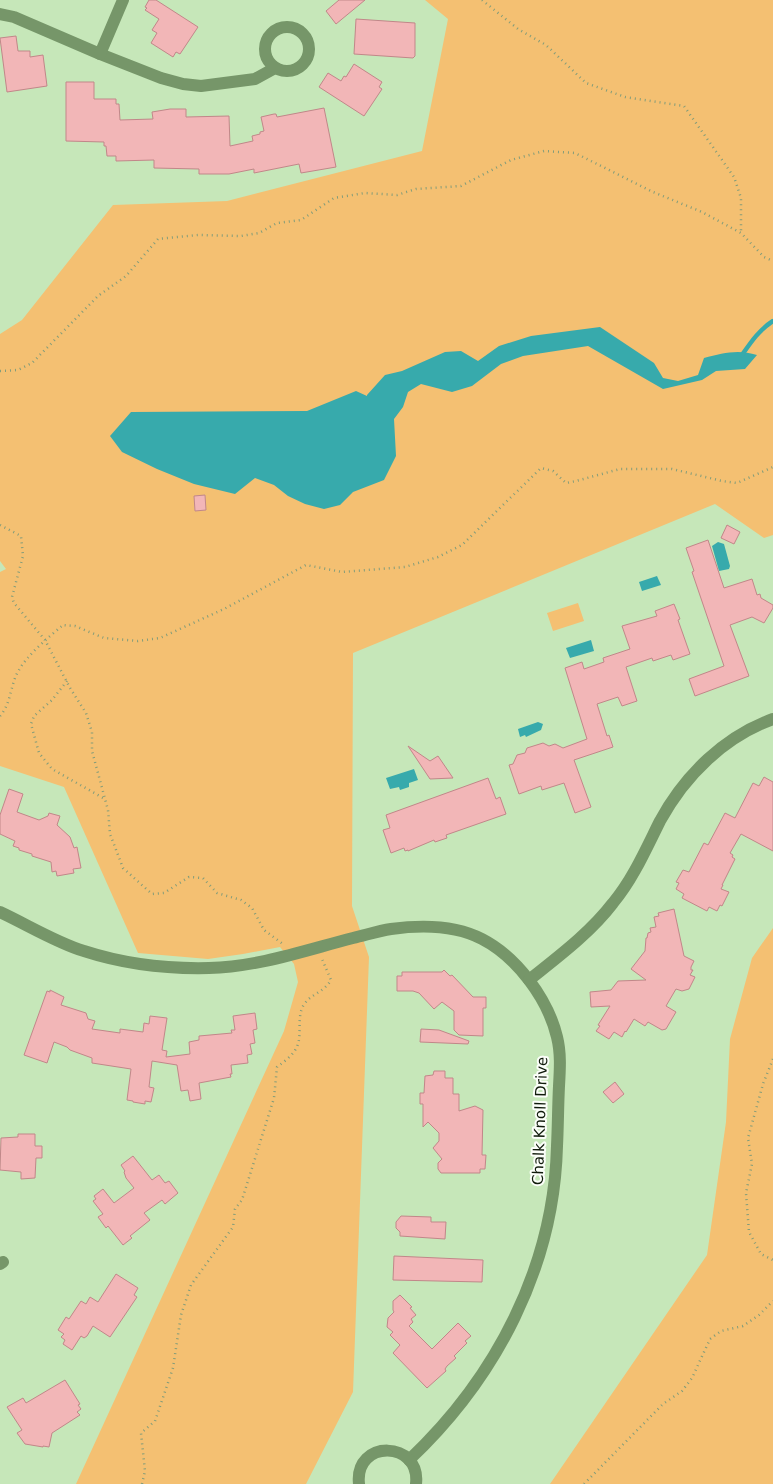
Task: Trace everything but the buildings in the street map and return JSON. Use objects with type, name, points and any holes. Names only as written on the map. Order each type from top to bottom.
[{"type":"street","points":[[100,54],[123,0]]},
{"type":"street","points":[[0,14],[14,17],[161,78],[183,84],[201,86],[255,79],[275,68]]},
{"type":"street","points":[[529,980],[594,926],[614,903],[631,878],[671,802],[698,768],[737,736],[773,719]]},
{"type":"street","name":"Chalk Knoll Drive","points":[[0,912],[83,951],[131,962],[176,968],[230,967],[275,959],[389,929],[420,926],[437,927],[454,930],[483,940],[508,959],[529,980],[543,1001],[551,1020],[557,1037],[560,1059],[557,1167],[544,1244],[528,1289],[495,1355],[467,1396],[443,1426],[410,1460]]},
{"type":"street","points":[[359,1484],[358,1477],[366,1459],[374,1453],[383,1450],[393,1450],[410,1460],[414,1468],[416,1484]]},
{"type":"path","points":[[482,0],[518,29],[546,45],[586,83],[625,97],[684,106],[734,178],[741,198],[741,233]]},
{"type":"path","points":[[0,371],[18,370],[32,363],[98,296],[126,276],[158,239],[198,235],[241,236],[259,233],[277,223],[301,220],[334,198],[365,193],[397,194],[416,189],[461,186],[511,160],[544,151],[575,153],[653,192],[702,212],[741,233],[764,257],[773,261]]},
{"type":"path","points":[[0,716],[7,708],[18,670],[45,640],[63,625],[75,626],[104,638],[138,641],[160,638],[224,609],[306,565],[342,572],[404,567],[438,557],[462,545],[541,468],[553,471],[566,482],[620,469],[672,469],[722,481],[737,482],[773,467]]},
{"type":"path","points":[[0,525],[21,536],[24,556],[12,596],[14,603],[45,640],[86,713],[92,732],[92,750],[108,810],[110,834],[123,868],[152,894],[164,893],[189,877],[203,878],[217,893],[241,900],[252,908],[264,930],[286,946]]},
{"type":"path","points":[[67,681],[52,700],[34,716],[31,724],[39,753],[52,769],[105,799]]},
{"type":"path","points":[[142,1484],[145,1471],[141,1433],[154,1420],[173,1368],[180,1315],[191,1285],[234,1227],[236,1209],[242,1200],[274,1098],[277,1067],[291,1055],[298,1045],[300,1012],[305,1002],[326,988],[331,980],[321,955]]},
{"type":"path","points":[[773,1059],[763,1084],[748,1138],[752,1164],[746,1193],[749,1232],[761,1254],[773,1260]]},
{"type":"path","points":[[584,1484],[663,1404],[682,1391],[692,1378],[710,1339],[721,1331],[743,1326],[759,1315],[773,1301]]},
{"type":"shaded area","points":[[425,0],[773,0],[773,535],[764,538],[715,504],[353,653],[352,906],[369,957],[353,1392],[306,1484],[76,1484],[284,1031],[298,982],[294,964],[280,947],[208,959],[138,953],[64,787],[0,766],[0,572],[6,569],[0,561],[0,334],[22,320],[113,205],[227,201],[422,151],[448,19]]},
{"type":"shaded area","points":[[578,603],[584,621],[553,631],[547,613]]},
{"type":"shaded area","points":[[773,928],[773,1484],[550,1484],[707,1255],[726,1122],[730,1039],[752,958]]},
{"type":"water","points":[[600,327],[654,363],[663,378],[678,381],[698,375],[704,358],[737,352],[757,355],[745,369],[716,371],[702,380],[663,389],[588,346],[523,356],[501,364],[472,386],[452,392],[421,384],[408,392],[403,407],[394,419],[396,456],[384,480],[353,492],[340,505],[324,509],[305,504],[288,496],[274,485],[255,478],[235,494],[194,484],[122,452],[110,436],[131,412],[307,411],[356,391],[367,396],[385,375],[402,371],[445,352],[461,351],[478,361],[499,346],[531,336]]},
{"type":"water","points":[[718,542],[724,544],[730,566],[729,569],[719,571],[712,546]]},
{"type":"water","points":[[657,576],[661,585],[642,591],[639,582]]},
{"type":"water","points":[[591,640],[594,651],[570,658],[566,648]]},
{"type":"water","points":[[538,722],[543,724],[541,730],[526,737],[525,735],[520,737],[518,729]]},
{"type":"water","points":[[414,769],[418,780],[409,783],[409,787],[400,790],[399,787],[390,789],[386,778]]},
{"type":"waterway","points":[[742,355],[759,332],[773,321]]}]
